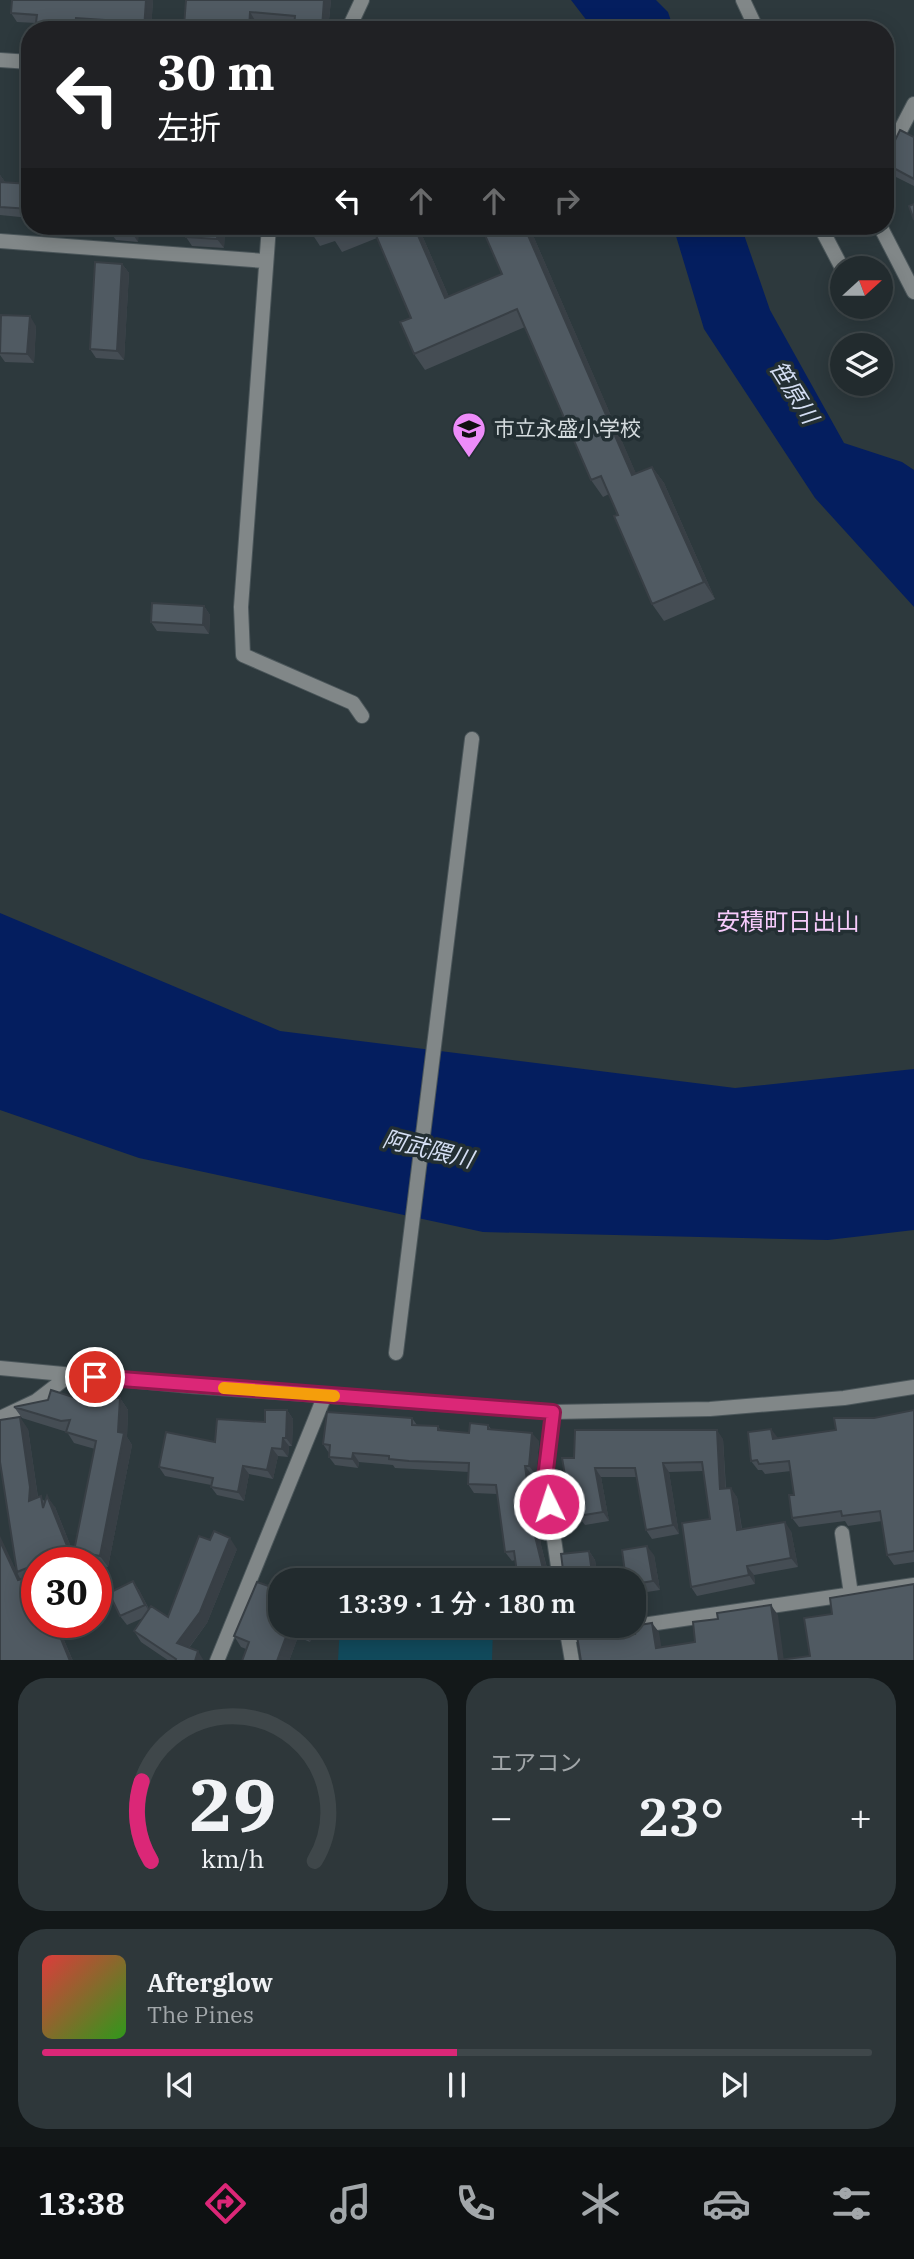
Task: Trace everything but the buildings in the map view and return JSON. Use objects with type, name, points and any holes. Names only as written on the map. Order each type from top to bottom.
[{"type":"street","points":[[352,21],[362,0]]},
{"type":"street","points":[[743,0],[753,21]]},
{"type":"street","points":[[0,60],[21,61]]},
{"type":"street","points":[[894,143],[914,104]]},
{"type":"street","points":[[267,235],[241,607],[243,655],[353,702],[362,716]]},
{"type":"street","points":[[825,235],[836,256]]},
{"type":"street","points":[[885,235],[914,292]]},
{"type":"street","points":[[0,241],[265,261]]},
{"type":"street","points":[[396,1353],[472,739]]},
{"type":"street","points":[[0,1367],[553,1412],[710,1409],[844,1398],[914,1387]]},
{"type":"street","points":[[0,1418],[36,1401],[71,1374]]},
{"type":"street","points":[[217,1660],[325,1395]]},
{"type":"street","points":[[553,1412],[545,1478],[558,1568]]},
{"type":"street","points":[[842,1533],[851,1594]]},
{"type":"street","points":[[646,1621],[914,1585]]},
{"type":"street","points":[[568,1638],[572,1660]]},
{"type":"shaded area","points":[[339,1638],[493,1638],[492,1660],[338,1660]]},
{"type":"water","points":[[571,0],[656,0],[668,12],[671,21],[587,21]]},
{"type":"water","name":"笹原川","points":[[676,235],[744,235],[770,310],[844,443],[902,462],[914,470],[914,607],[815,498],[704,329]]},
{"type":"water","name":"阿武隈川","points":[[0,913],[280,1031],[735,1088],[914,1069],[914,1230],[828,1240],[483,1232],[139,1158],[0,1110]]},
{"type":"slow traffic","points":[[224,1388],[334,1396]]},
{"type":"place","name":"市立永盛小学校","points":[[469,459]]},
{"type":"district","name":"安積町日出山","points":[[788,922]]},
{"type":"route","points":[[95,1377],[553,1412],[545,1478],[549,1504]]}]
